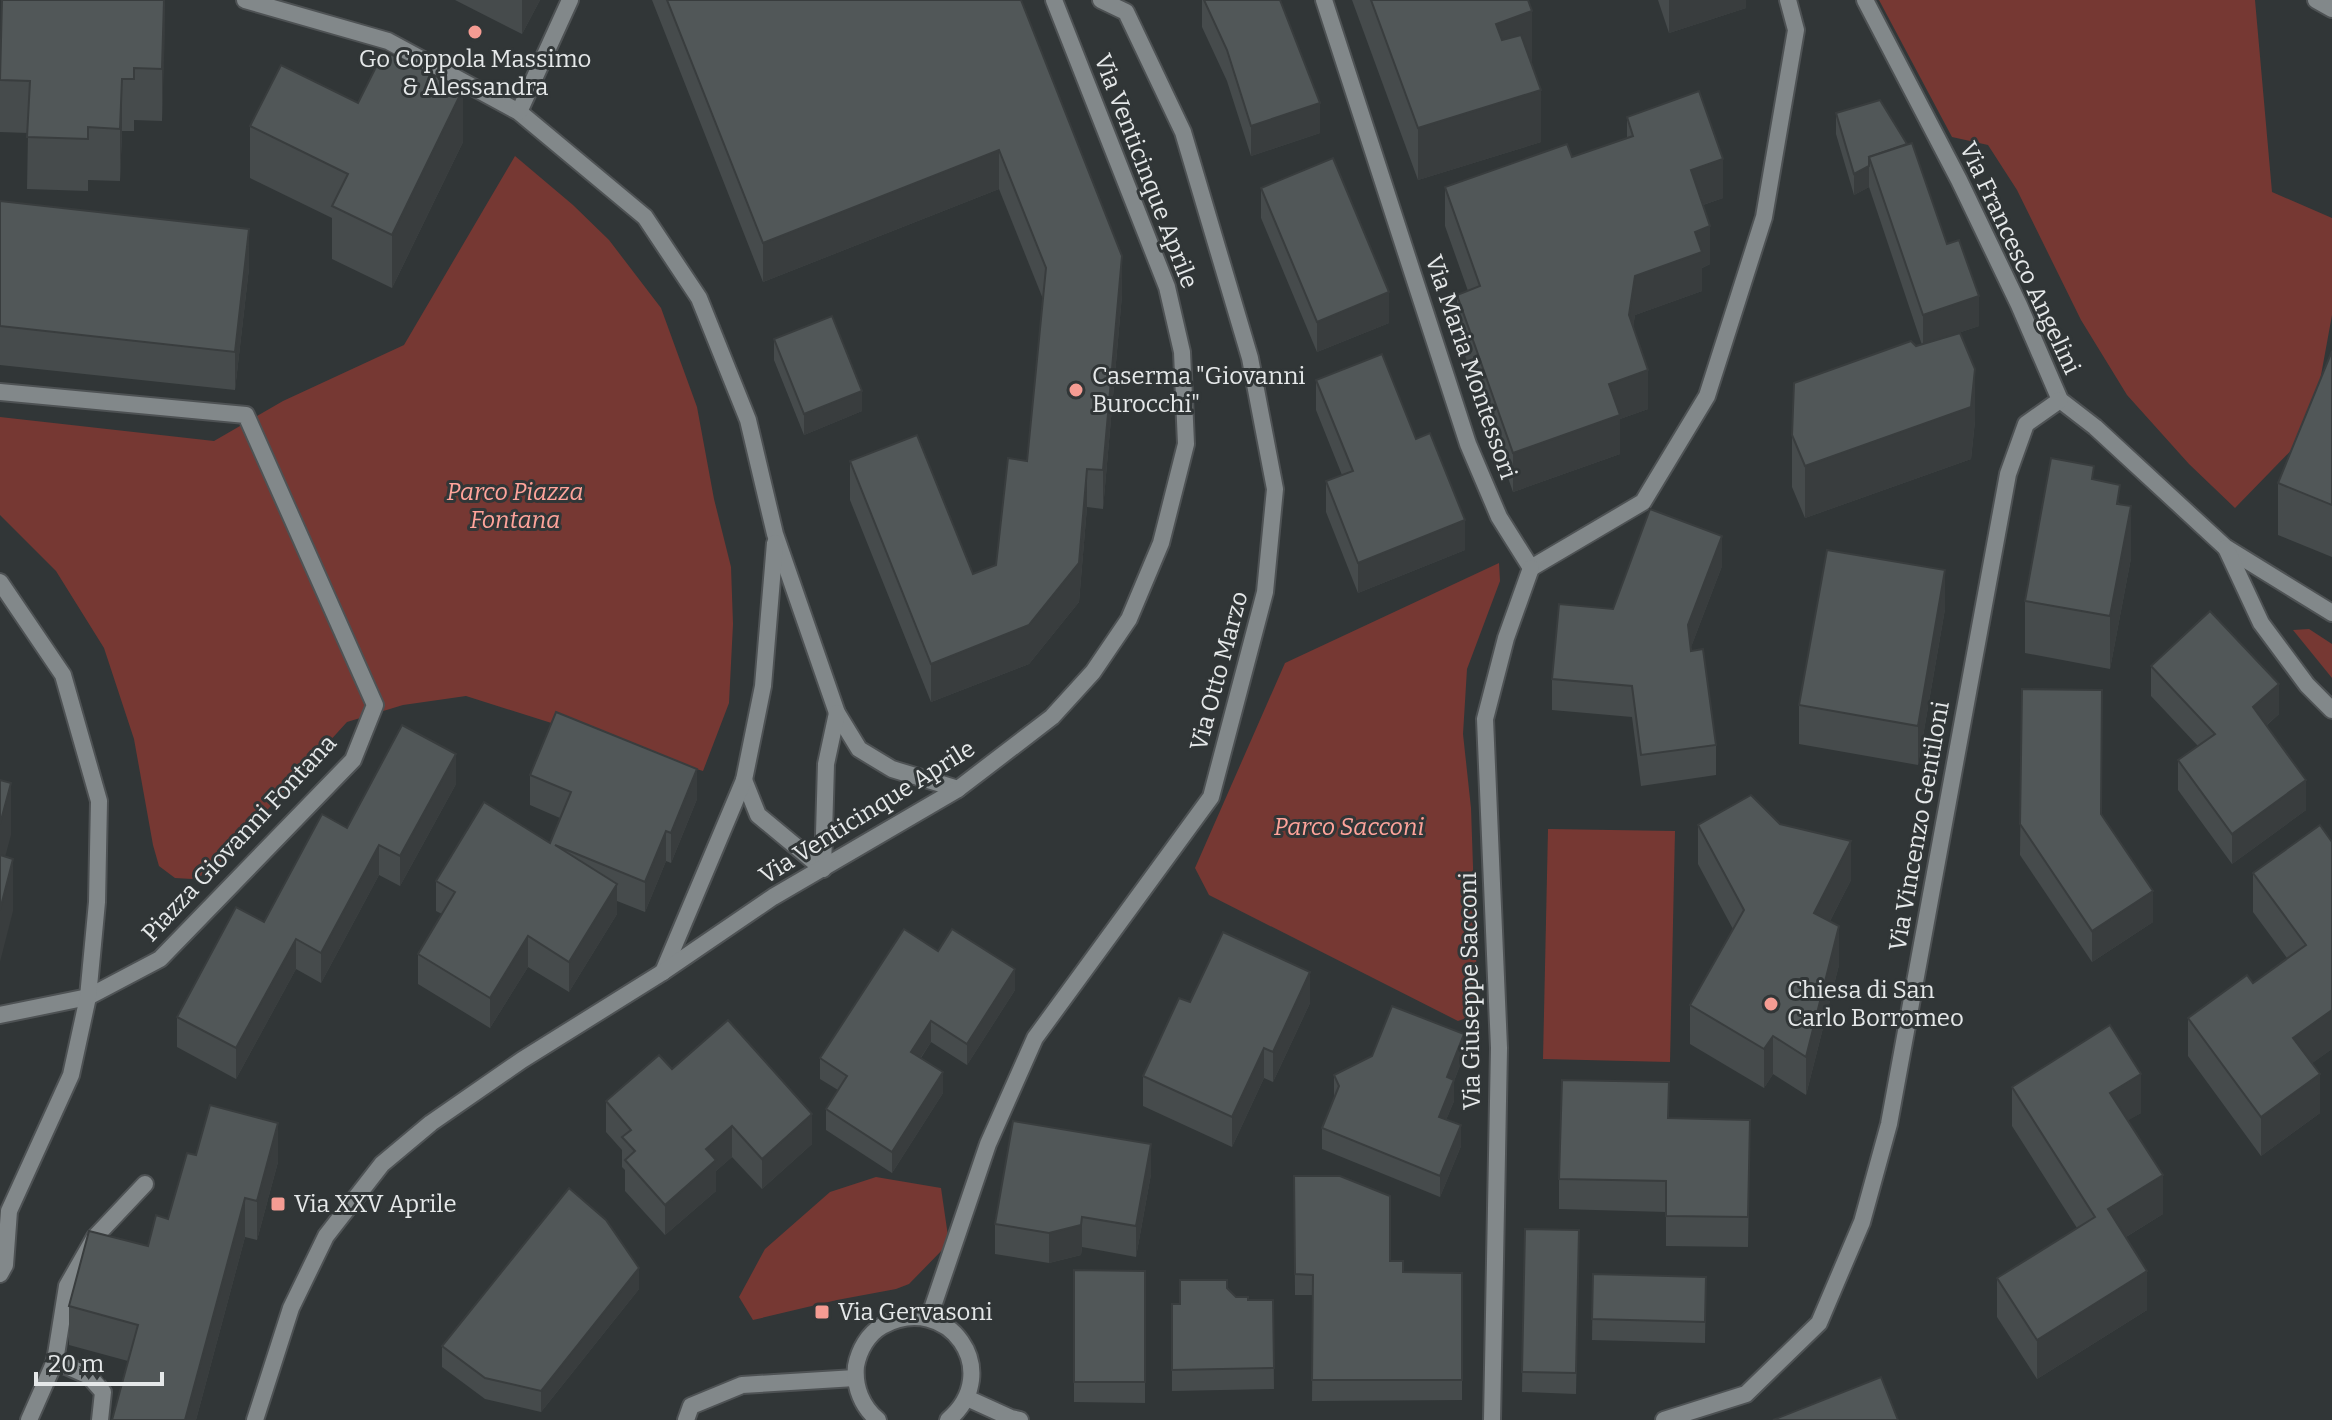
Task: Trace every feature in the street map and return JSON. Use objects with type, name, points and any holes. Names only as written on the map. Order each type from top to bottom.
[{"type":"street","points":[[245,0],[388,41],[519,112],[645,217],[699,298],[748,420],[775,534],[837,713],[859,749],[892,769],[958,789]]},
{"type":"street","points":[[519,112],[570,0]]},
{"type":"street","name":"Via Venticinque Aprile","points":[[255,1420],[291,1308],[326,1236],[382,1164],[431,1123],[522,1060],[663,972],[773,897],[958,789],[1052,717],[1093,672],[1129,619],[1161,543],[1186,444],[1182,352],[1167,287],[1054,0]]},
{"type":"street","name":"Via Otto Marzo","points":[[929,1318],[988,1144],[1035,1038],[1211,797],[1265,592],[1275,489],[1250,358],[1183,132],[1126,12],[1101,0]]},
{"type":"street","name":"Via Maria Montessori","points":[[1324,0],[1468,444],[1499,517],[1531,568]]},
{"type":"street","points":[[1531,568],[1643,502],[1707,396],[1764,217],[1796,30],[1788,0]]},
{"type":"street","name":"Via Francesco Angelini","points":[[1865,0],[1959,180],[2060,400],[2095,427],[2225,547],[2332,613]]},
{"type":"street","points":[[2316,0],[2332,9]]},
{"type":"street","name":"Piazza Giovanni Fontana","points":[[0,392],[246,415],[375,705],[353,760],[160,959],[88,997]]},
{"type":"street","name":"Via Vincenzo Gentiloni","points":[[1664,1420],[1746,1394],[1819,1323],[1862,1222],[1889,1124],[2008,474],[2026,424],[2060,400]]},
{"type":"street","points":[[663,972],[744,780],[763,686],[775,534]]},
{"type":"street","points":[[2225,547],[2261,623],[2307,685],[2332,710]]},
{"type":"street","name":"Via Giuseppe Sacconi","points":[[1492,1420],[1499,1048],[1485,719],[1506,638],[1531,568]]},
{"type":"street","points":[[0,582],[63,675],[99,801],[97,902],[88,997],[71,1075],[5,1216],[5,1265],[0,1274]]},
{"type":"street","points":[[823,869],[826,764],[837,713]]},
{"type":"street","points":[[744,780],[758,815],[823,869]]},
{"type":"street","points":[[0,1015],[88,997]]},
{"type":"street","points":[[29,1420],[55,1361],[67,1286],[95,1237],[145,1184]]},
{"type":"street","points":[[878,1420],[860,1396],[855,1378],[857,1361],[862,1347],[877,1329],[912,1316],[929,1318],[949,1328],[969,1355],[971,1376],[967,1398],[948,1420]]},
{"type":"street","points":[[55,1361],[89,1376],[103,1392],[100,1420]]},
{"type":"street","points":[[686,1420],[691,1406],[742,1385],[855,1378]]},
{"type":"street","points":[[967,1398],[1020,1420]]},
{"type":"green space","points":[[1879,0],[2255,0],[2272,192],[2332,218],[2332,315],[2311,430],[2235,508],[2189,464],[2127,395],[2081,320],[2017,190],[1988,145],[1952,137]]},
{"type":"green space","name":"Parco Piazza Fontana","points":[[515,156],[609,240],[661,308],[697,407],[714,499],[731,567],[733,624],[729,703],[703,771],[466,696],[403,705],[347,722],[211,872],[192,879],[175,878],[159,866],[134,739],[104,648],[56,571],[0,515],[0,417],[214,441],[283,401],[404,345]]},
{"type":"green space","name":"Parco Sacconi","points":[[1499,563],[1500,581],[1467,669],[1463,734],[1471,808],[1478,1014],[1458,1021],[1209,895],[1195,868],[1285,663]]},
{"type":"green space","points":[[2309,629],[2332,644],[2332,678],[2293,630]]},
{"type":"green space","points":[[1548,829],[1675,831],[1670,1062],[1543,1059]]},
{"type":"green space","points":[[876,1177],[941,1188],[949,1243],[909,1284],[753,1320],[739,1297],[765,1249],[830,1192]]},
{"type":"building","points":[[2,0],[164,0],[162,69],[134,68],[134,79],[122,79],[120,129],[88,127],[88,139],[27,137],[30,81],[0,80]]},
{"type":"building","name":"Caserma \"Giovanni Burocchi\"","points":[[667,0],[1021,0],[1122,256],[1103,470],[1087,469],[1079,563],[1029,625],[931,664],[850,461],[917,435],[973,574],[996,565],[1008,458],[1027,461],[1046,268],[999,150],[763,243]]},
{"type":"building","points":[[1204,0],[1280,0],[1320,103],[1251,126],[1227,50]]},
{"type":"building","points":[[1371,0],[1528,0],[1532,11],[1496,24],[1502,40],[1521,35],[1541,90],[1418,128]]},
{"type":"building","points":[[384,51],[463,89],[392,235],[332,206],[348,174],[250,126],[281,65],[358,103]]},
{"type":"building","points":[[1699,91],[1723,159],[1691,170],[1710,226],[1695,232],[1702,252],[1635,276],[1629,315],[1648,370],[1609,384],[1620,415],[1513,453],[1457,295],[1480,286],[1445,187],[1567,144],[1572,157],[1633,136],[1627,117]]},
{"type":"building","points":[[1880,100],[1907,144],[1869,157],[1869,166],[1854,174],[1836,113]]},
{"type":"building","points":[[1912,143],[1947,244],[1959,240],[1979,296],[1923,315],[1869,157]]},
{"type":"building","points":[[1333,158],[1389,292],[1317,322],[1261,188]]},
{"type":"building","points":[[0,201],[249,229],[235,352],[0,326]]},
{"type":"building","points":[[832,316],[862,391],[804,414],[774,339]]},
{"type":"building","points":[[1960,333],[1975,369],[1971,407],[1805,466],[1792,435],[1794,383],[1911,341],[1916,346]]},
{"type":"building","points":[[2332,351],[2332,505],[2278,483]]},
{"type":"building","points":[[1382,354],[1416,439],[1430,433],[1465,520],[1358,563],[1326,481],[1353,471],[1316,380]]},
{"type":"building","points":[[2051,458],[2094,466],[2092,479],[2120,485],[2117,504],[2131,506],[2110,616],[2025,601]]},
{"type":"building","points":[[1650,509],[1722,536],[1688,625],[1691,651],[1703,649],[1716,745],[1641,755],[1632,686],[1552,679],[1559,604],[1613,609]]},
{"type":"building","points":[[1827,550],[1945,570],[1918,726],[1799,705]]},
{"type":"building","points":[[2210,611],[2279,684],[2253,707],[2306,780],[2232,834],[2178,760],[2215,734],[2151,666]]},
{"type":"building","points":[[2022,689],[2102,690],[2101,814],[2153,891],[2092,931],[2020,824]]},
{"type":"building","points":[[556,712],[697,769],[671,833],[666,831],[645,882],[555,845],[617,884],[569,962],[528,936],[490,998],[418,954],[455,892],[436,881],[484,802],[550,843],[571,792],[530,775]]},
{"type":"building","points":[[402,725],[456,754],[400,856],[379,845],[321,953],[296,939],[236,1048],[177,1017],[236,907],[264,922],[322,814],[347,828]]},
{"type":"building","points":[[0,780],[11,783],[0,824]]},
{"type":"building","name":"Chiesa di San Carlo Borromeo","points":[[1751,795],[1780,824],[1851,841],[1814,913],[1839,926],[1806,1057],[1773,1036],[1764,1049],[1690,1005],[1744,910],[1698,825]]},
{"type":"building","points":[[2320,825],[2332,842],[2332,1010],[2293,1038],[2320,1074],[2261,1117],[2188,1018],[2247,975],[2253,983],[2306,945],[2253,873]]},
{"type":"building","points":[[0,855],[13,859],[0,910]]},
{"type":"building","points":[[904,929],[938,951],[952,929],[1015,969],[967,1044],[931,1021],[911,1052],[943,1072],[892,1152],[826,1109],[847,1076],[820,1058]]},
{"type":"building","points":[[1223,932],[1310,972],[1273,1052],[1264,1048],[1232,1117],[1143,1076],[1179,998],[1190,1002]]},
{"type":"building","points":[[1392,1006],[1464,1034],[1447,1077],[1454,1080],[1439,1117],[1461,1125],[1440,1176],[1322,1128],[1339,1086],[1334,1075],[1372,1056]]},
{"type":"building","points":[[728,1020],[812,1114],[762,1159],[732,1126],[706,1149],[716,1160],[665,1205],[625,1160],[635,1151],[622,1137],[631,1130],[606,1101],[659,1055],[672,1069]]},
{"type":"building","points":[[2110,1025],[2141,1074],[2110,1093],[2163,1175],[2108,1209],[2147,1271],[2037,1340],[1997,1278],[2095,1217],[2012,1087]]},
{"type":"building","points":[[1562,1080],[1669,1082],[1668,1118],[1750,1120],[1748,1217],[1666,1216],[1666,1181],[1559,1179]]},
{"type":"building","points":[[210,1105],[278,1123],[257,1201],[245,1198],[185,1420],[112,1420],[138,1325],[69,1306],[89,1231],[148,1246],[156,1215],[168,1219],[187,1153],[196,1155]]},
{"type":"building","points":[[1013,1121],[1151,1144],[1136,1226],[1082,1217],[1081,1225],[1049,1233],[995,1224]]},
{"type":"building","points":[[1294,1176],[1340,1176],[1390,1196],[1390,1261],[1403,1261],[1403,1272],[1462,1273],[1462,1380],[1312,1380],[1313,1275],[1295,1274]]},
{"type":"building","points":[[569,1188],[606,1220],[639,1268],[541,1391],[485,1378],[442,1346]]},
{"type":"building","points":[[1525,1229],[1579,1230],[1576,1373],[1522,1372]]},
{"type":"building","points":[[1074,1270],[1145,1271],[1145,1382],[1074,1382]]},
{"type":"building","points":[[1593,1274],[1706,1277],[1705,1322],[1592,1319]]},
{"type":"building","points":[[1180,1280],[1227,1280],[1227,1288],[1236,1297],[1273,1300],[1274,1368],[1172,1370],[1172,1304],[1180,1304]]},
{"type":"building","points":[[1881,1377],[1898,1420],[1773,1420]]},
{"type":"place","name":"Go Coppola Massimo & Alessandra","points":[[475,32]]},
{"type":"place","name":"Caserma \"Giovanni Burocchi\"","points":[[1076,390]]},
{"type":"place","name":"Chiesa di San Carlo Borromeo","points":[[1771,1004]]},
{"type":"place","name":"Via XXV Aprile","points":[[278,1204]]},
{"type":"place","name":"Via Gervasoni","points":[[822,1312]]}]
